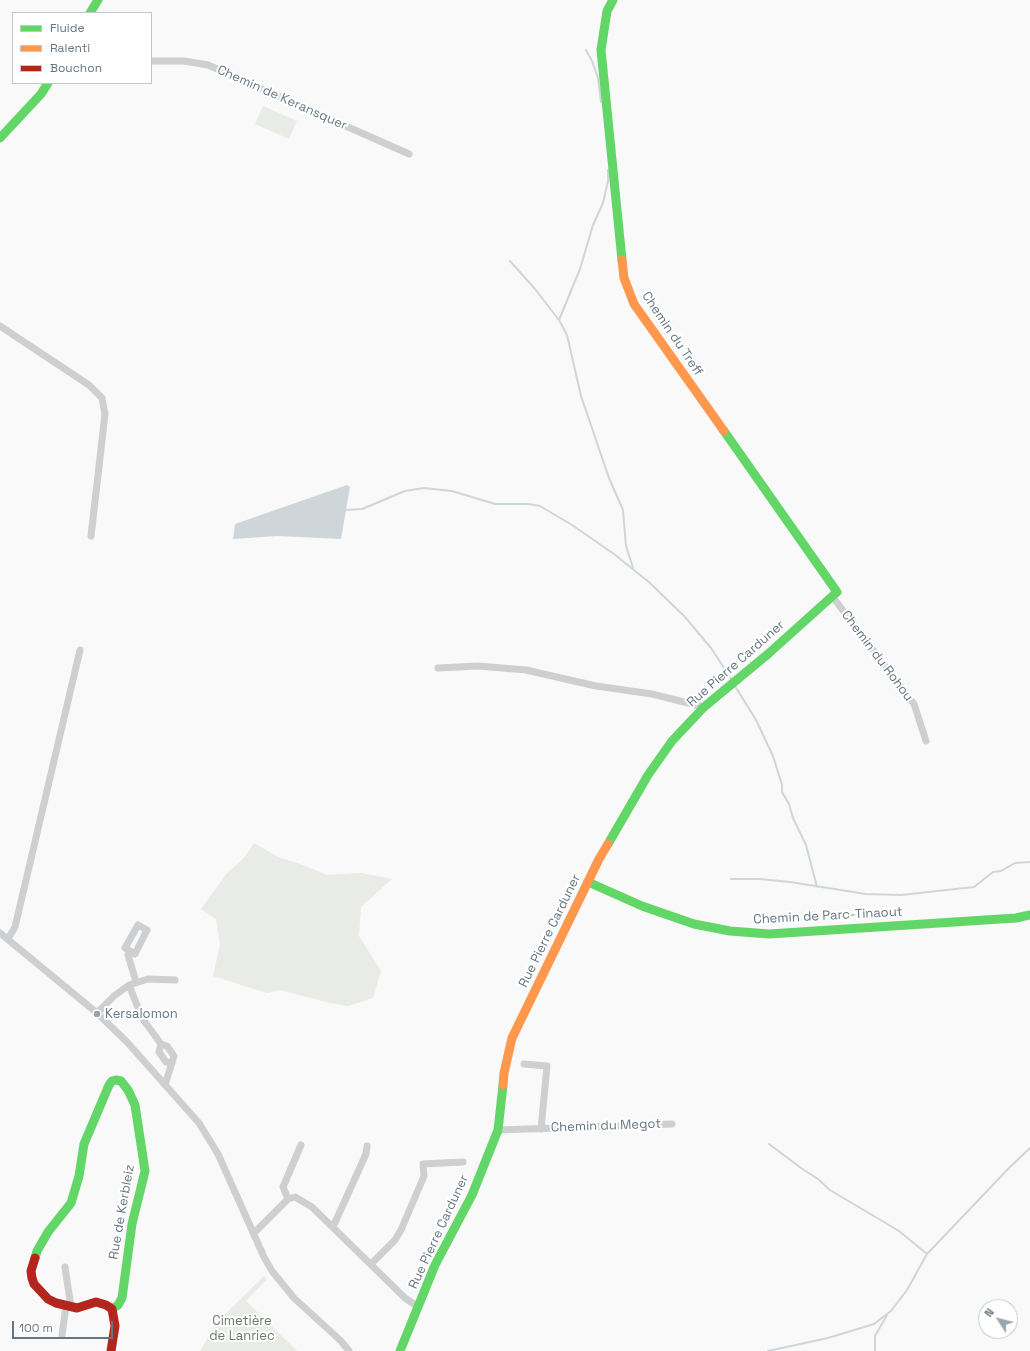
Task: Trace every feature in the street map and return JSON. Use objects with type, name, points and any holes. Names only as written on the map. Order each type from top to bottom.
[{"type":"street","points":[[91,12],[98,0]]},
{"type":"street","name":"Chemin du Treff","points":[[613,0],[607,12],[601,50],[624,278],[634,304],[835,594]]},
{"type":"street","name":"Chemin de Keransquer","points":[[152,61],[184,61],[208,65],[409,154]]},
{"type":"street","points":[[0,138],[41,94],[47,84]]},
{"type":"street","points":[[0,326],[89,385],[102,398],[105,414],[91,536]]},
{"type":"street","name":"Rue Pierre Carduner","points":[[400,1351],[435,1265],[472,1195],[498,1130],[504,1073],[512,1038],[599,859],[648,775],[672,741],[704,707],[768,654],[835,594]]},
{"type":"street","name":"Chemin du Rohou","points":[[835,594],[914,704],[926,741]]},
{"type":"street","points":[[8,939],[15,927],[80,650]]},
{"type":"street","points":[[438,668],[478,666],[526,670],[596,686],[652,694],[704,707]]},
{"type":"street","name":"Chemin de Parc-Tinaout","points":[[588,882],[642,906],[694,924],[730,931],[769,934],[1008,918],[1030,915]]},
{"type":"street","points":[[0,933],[97,1013],[127,1042],[199,1123],[224,1165],[264,1257],[272,1271],[294,1298],[341,1341],[349,1351]]},
{"type":"street","points":[[130,951],[128,955],[136,982]]},
{"type":"street","points":[[97,1013],[114,996],[129,985],[148,979],[174,980]]},
{"type":"street","points":[[129,985],[142,1018],[161,1044],[159,1052],[166,1062],[172,1063],[165,1085]]},
{"type":"street","name":"Chemin du Megot","points":[[524,1064],[547,1066],[541,1129]]},
{"type":"street","name":"Rue de Kerbleiz","points":[[68,1307],[48,1299],[34,1284],[31,1271],[33,1262],[48,1232],[71,1204],[79,1176],[84,1144],[109,1085],[116,1080],[121,1081],[128,1090],[134,1105],[145,1171],[132,1224],[122,1298],[118,1305],[112,1309]]},
{"type":"street","name":"Chemin du Megot","points":[[498,1130],[672,1124]]},
{"type":"street","points":[[288,1199],[283,1187],[301,1145]]},
{"type":"street","points":[[333,1227],[366,1154],[367,1146]]},
{"type":"street","points":[[371,1264],[395,1240],[401,1230],[424,1176],[424,1164],[463,1162]]},
{"type":"street","points":[[254,1233],[288,1199],[295,1197],[306,1202],[405,1298],[418,1307]]},
{"type":"street","points":[[62,1335],[68,1307],[65,1267]]},
{"type":"street","points":[[68,1307],[76,1308],[96,1302],[106,1305],[112,1309],[115,1326],[111,1351]]},
{"type":"green space","points":[[263,106],[297,121],[289,139],[255,124]]},
{"type":"green space","points":[[254,843],[278,857],[327,875],[361,873],[392,879],[361,907],[359,936],[381,971],[373,998],[348,1006],[330,1003],[280,990],[267,993],[213,976],[220,945],[216,919],[201,909],[227,873],[244,858]]},
{"type":"green space","name":"Cimetière de Lanriec","points":[[264,1276],[267,1279],[246,1301],[297,1351],[200,1351],[217,1322]]},
{"type":"shaded area","points":[[347,485],[350,487],[341,539],[277,536],[233,539],[235,524]]},
{"type":"waterway","points":[[586,50],[598,78],[601,102]]},
{"type":"waterway","points":[[559,320],[580,269],[593,225],[603,203],[608,181],[608,170]]},
{"type":"waterway","points":[[510,261],[535,289],[559,320],[567,335],[581,396],[609,478],[623,510],[626,546],[633,568]]},
{"type":"waterway","points":[[345,510],[362,509],[405,491],[424,488],[452,491],[495,504],[528,504],[540,506],[572,525],[614,554],[650,583],[685,617],[711,648],[732,680]]},
{"type":"waterway","points":[[735,686],[756,720],[773,756],[782,785],[782,792],[789,804],[793,818],[806,845],[817,887]]},
{"type":"waterway","points":[[731,879],[760,879],[790,882],[866,894],[901,895],[974,887],[993,872],[1001,871],[1015,863],[1030,862]]},
{"type":"waterway","points":[[769,1144],[818,1179],[830,1190],[899,1231],[927,1254]]},
{"type":"waterway","points":[[768,1351],[828,1338],[874,1324],[891,1311],[907,1290],[927,1254],[1030,1148]]},
{"type":"waterway","points":[[875,1351],[875,1336],[887,1315]]},
{"type":"traffic: fast","points":[[91,12],[98,0]]},
{"type":"traffic: fast","points":[[613,0],[607,11],[601,50],[622,260]]},
{"type":"traffic: fast","points":[[0,138],[41,94],[47,84]]},
{"type":"traffic: fast","points":[[608,844],[648,775],[672,741],[704,707],[768,654],[837,592],[724,431]]},
{"type":"traffic: fast","points":[[588,882],[642,906],[694,924],[730,931],[769,934],[1016,918],[1030,915]]},
{"type":"traffic: fast","points":[[35,1258],[37,1251],[48,1232],[71,1203],[79,1176],[84,1144],[109,1085],[112,1081],[121,1081],[128,1090],[135,1105],[145,1171],[132,1224],[122,1298],[118,1305],[112,1309]]},
{"type":"traffic: fast","points":[[400,1351],[435,1265],[472,1195],[498,1130],[503,1085]]},
{"type":"traffic: slow","points":[[622,260],[624,278],[634,304],[724,431]]},
{"type":"traffic: slow","points":[[503,1085],[504,1073],[512,1038],[599,859],[608,844]]},
{"type":"traffic: jam","points":[[35,1258],[31,1271],[32,1278],[34,1284],[48,1299],[56,1303],[77,1308],[96,1302],[106,1305],[112,1309],[115,1326],[111,1351]]},
{"type":"place","name":"Kersalomon","points":[[97,1014]]}]
